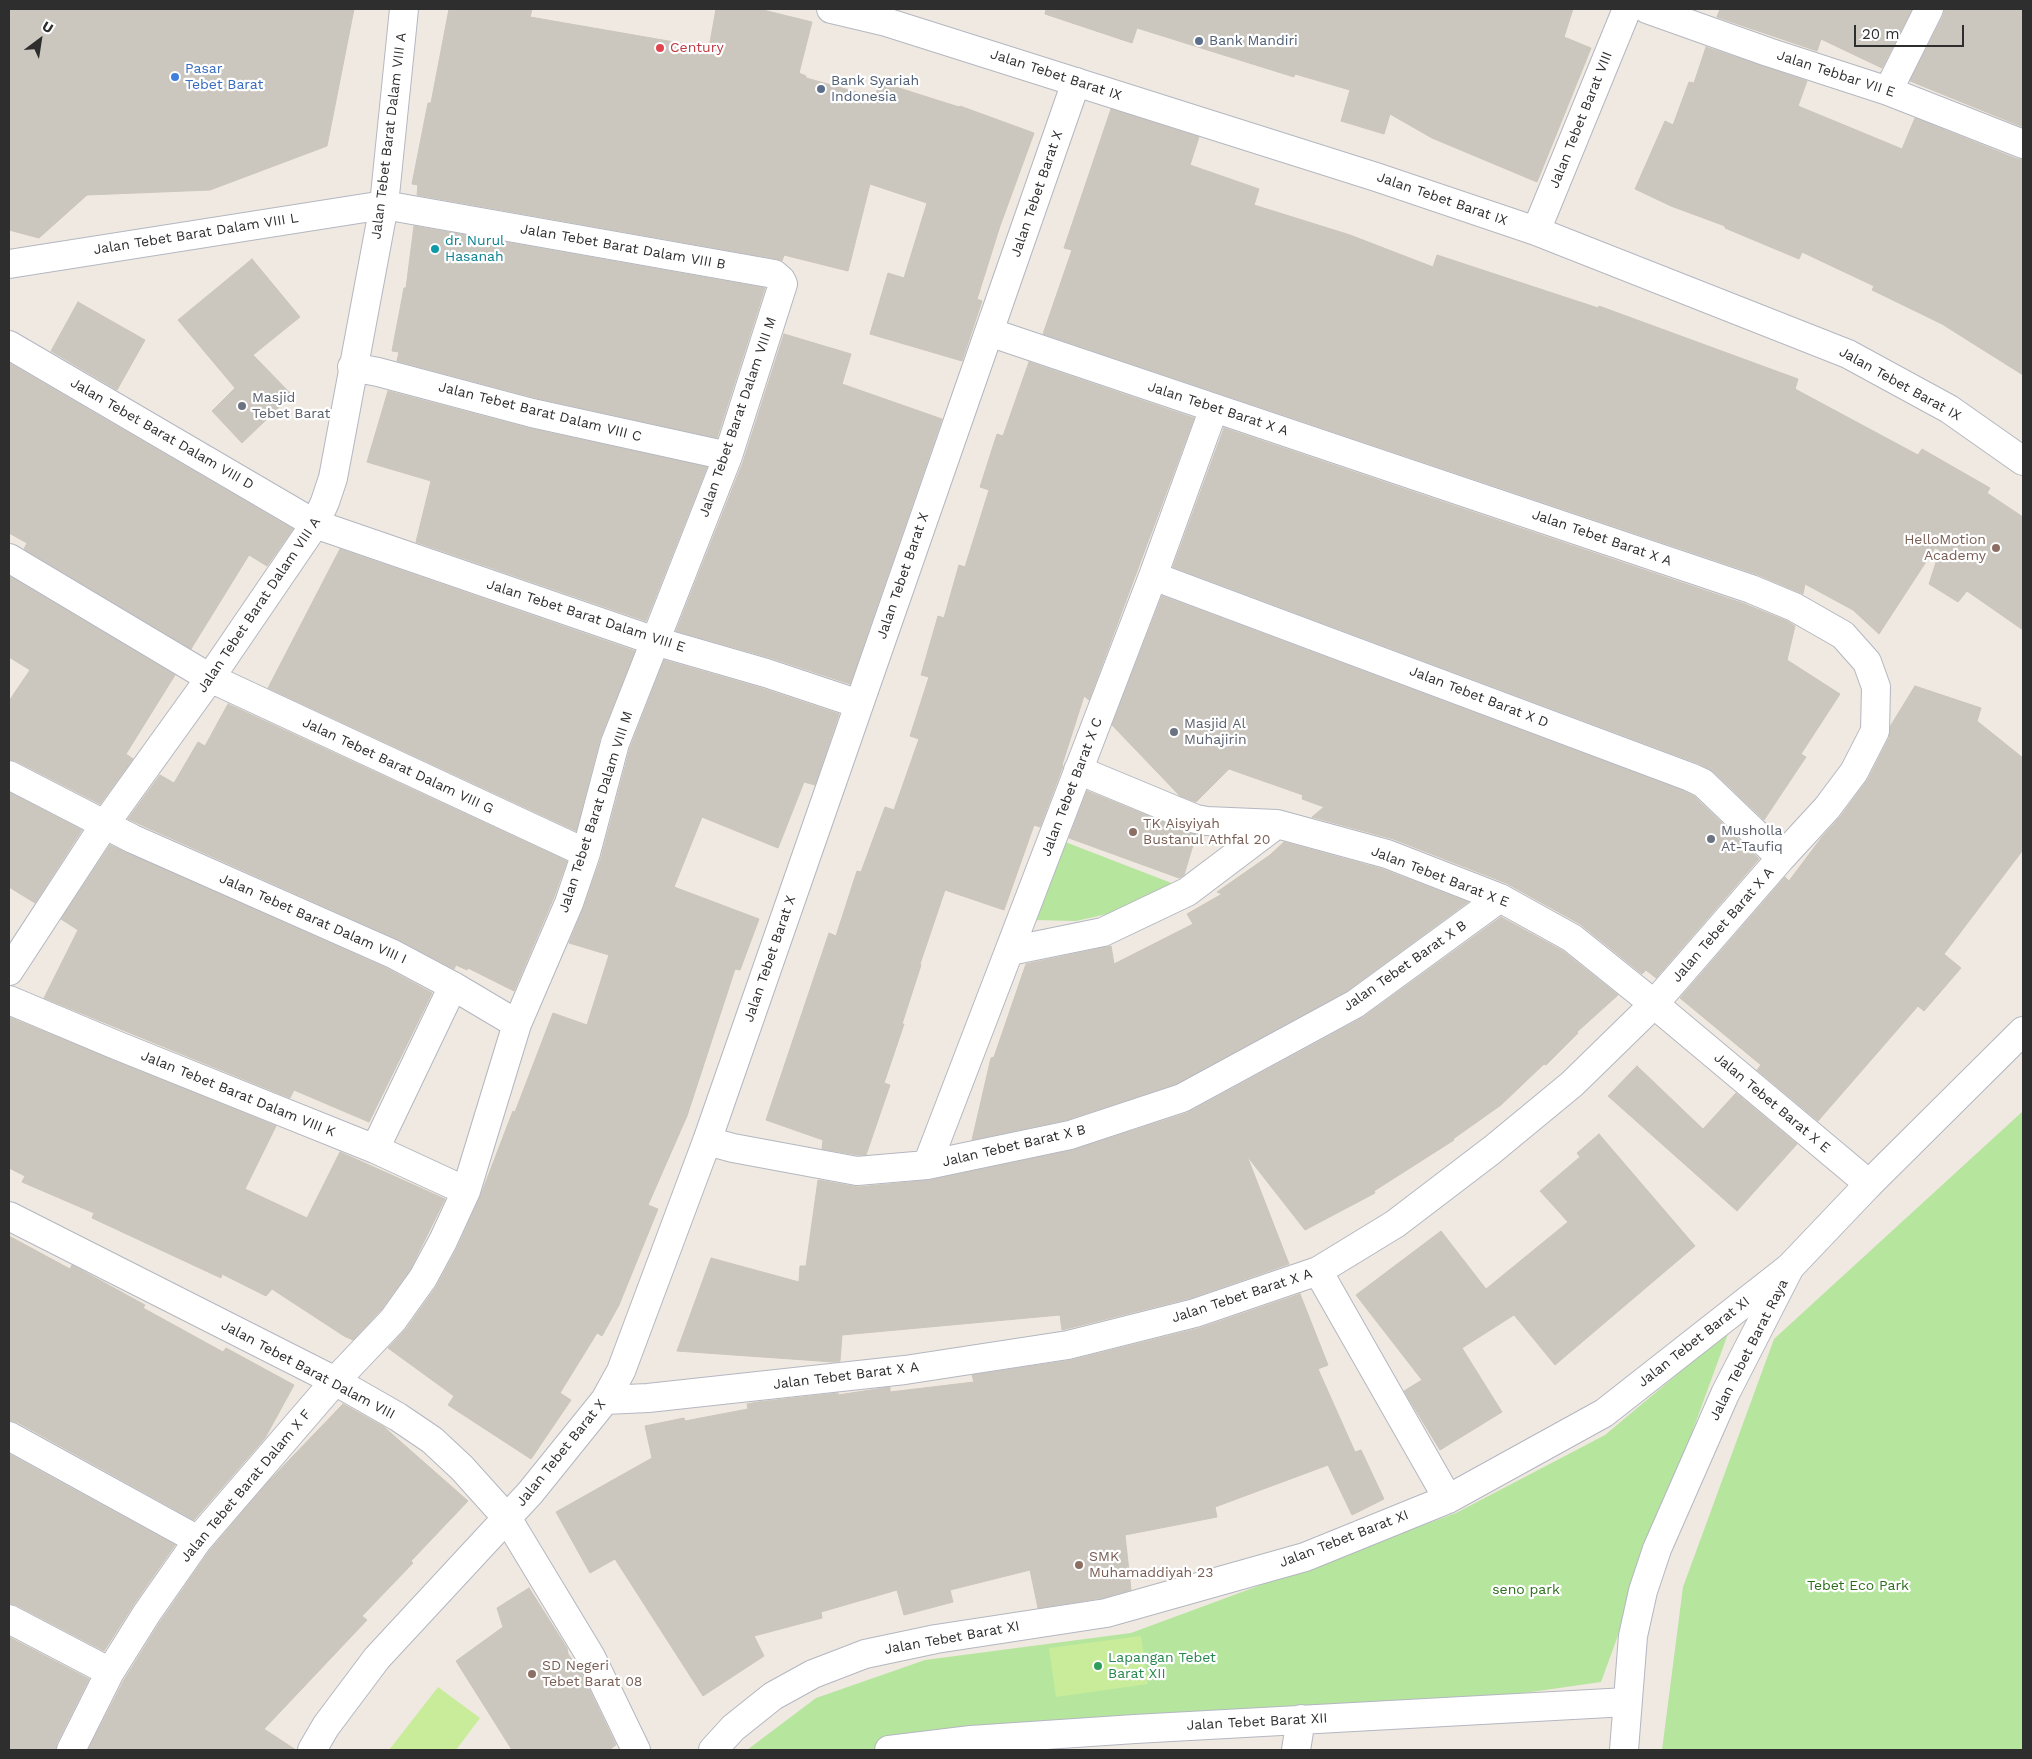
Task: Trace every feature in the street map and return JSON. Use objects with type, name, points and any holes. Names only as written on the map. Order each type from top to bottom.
[{"type":"street","name":"Jalan Tebet Barat Dalam VIII A","points":[[9,971],[105,824],[210,678],[315,524],[333,478],[352,367],[384,205],[404,9]]},
{"type":"street","name":"Jalan Tebet Barat IX","points":[[831,9],[886,22],[1376,177],[1536,231],[1848,354],[1949,409],[2023,461]]},
{"type":"street","name":"Jalan Tebet Barat VIII","points":[[1536,231],[1627,9]]},
{"type":"street","name":"Jalan Tebbar VII E","points":[[1647,9],[1768,52],[1888,91],[2023,144]]},
{"type":"street","points":[[1888,91],[1930,9]]},
{"type":"street","name":"Jalan Tebet Barat X","points":[[312,1750],[326,1726],[378,1658],[507,1518],[605,1400],[627,1354],[707,1141],[1076,82]]},
{"type":"street","name":"Jalan Tebet Barat Dalam VIII L","points":[[9,264],[384,205]]},
{"type":"street","name":"Jalan Tebet Barat Dalam VIII B","points":[[384,205],[774,274]]},
{"type":"street","name":"Jalan Tebet Barat Dalam VIII M","points":[[335,1381],[394,1320],[423,1278],[466,1191],[517,1024],[569,903],[586,853],[615,743],[728,456],[783,289],[781,280],[774,274]]},
{"type":"street","name":"Jalan Tebet Barat X A","points":[[605,1400],[658,1397],[905,1370],[1068,1345],[1195,1313],[1318,1271],[1396,1224],[1492,1150],[1572,1084],[1654,1004],[1827,808],[1854,772],[1875,731],[1876,687],[1867,662],[1843,635],[1794,607],[1751,589],[988,332]]},
{"type":"street","name":"Jalan Tebet Barat Dalam VIII D","points":[[9,345],[315,524]]},
{"type":"street","name":"Jalan Tebet Barat Dalam VIII C","points":[[352,367],[378,372],[532,413],[728,456]]},
{"type":"street","name":"Jalan Tebet Barat X C","points":[[927,1165],[1153,576],[1214,408]]},
{"type":"street","name":"Jalan Tebet Barat Dalam VIII E","points":[[315,524],[656,641],[766,673],[859,704]]},
{"type":"street","name":"Jalan Tebet Barat Dalam VIII G","points":[[9,558],[210,678],[586,853]]},
{"type":"street","name":"Jalan Tebet Barat X D","points":[[1153,576],[1690,777],[1703,783],[1781,858]]},
{"type":"street","name":"Jalan Tebet Barat X E","points":[[1078,770],[1196,819],[1277,824],[1387,854],[1500,898],[1572,938],[1869,1184]]},
{"type":"street","name":"Jalan Tebet Barat Dalam VIII I","points":[[9,775],[133,839],[393,954],[453,986],[517,1024]]},
{"type":"street","points":[[1010,951],[1103,932],[1187,892],[1277,824]]},
{"type":"street","name":"Jalan Tebet Barat X B","points":[[707,1141],[733,1148],[857,1171],[927,1165],[1070,1135],[1182,1098],[1355,1004],[1500,898]]},
{"type":"street","points":[[375,1149],[453,986]]},
{"type":"street","name":"Jalan Tebet Barat Dalam VIII K","points":[[9,1000],[375,1149],[466,1191]]},
{"type":"street","name":"Jalan Tebet Barat Raya","points":[[1624,1750],[1633,1636],[1643,1591],[1657,1549],[1725,1394],[1790,1267],[1869,1184],[2023,1031]]},
{"type":"street","name":"Jalan Tebet Barat Dalam VIII","points":[[9,1216],[335,1381],[398,1417],[432,1440],[462,1468],[507,1518],[591,1657],[636,1750]]},
{"type":"street","name":"Jalan Tebet Barat XI","points":[[713,1750],[733,1728],[773,1696],[813,1674],[865,1654],[936,1639],[1106,1613],[1305,1557],[1448,1500],[1604,1413],[1790,1267]]},
{"type":"street","points":[[1318,1271],[1448,1500]]},
{"type":"street","name":"Jalan Tebet Barat Dalam X F","points":[[71,1750],[110,1672],[147,1613],[198,1540],[335,1381]]},
{"type":"street","points":[[9,1436],[198,1540]]},
{"type":"street","points":[[9,1619],[110,1672]]},
{"type":"street","name":"Jalan Tebet Barat XII","points":[[889,1750],[971,1740],[1627,1702]]},
{"type":"street","points":[[1296,1750],[1300,1720]]},
{"type":"green space","points":[[1060,840],[1174,884],[1156,895],[1107,914],[1076,921],[1033,920]]},
{"type":"green space","name":"Tebet Eco Park","points":[[2023,1111],[2023,1750],[1662,1750],[1683,1587],[1774,1339]]},
{"type":"green space","name":"seno park","points":[[1729,1331],[1601,1682],[1496,1697],[889,1750],[747,1750],[816,1698],[925,1660],[1131,1633],[1456,1513],[1605,1435]]},
{"type":"green space","name":"Lapangan Tebet Barat XII","points":[[1141,1636],[1148,1684],[1056,1697],[1049,1648]]},
{"type":"green space","points":[[438,1687],[480,1718],[456,1750],[389,1750]]},
{"type":"building","name":"Pasar Tebet Barat","points":[[9,9],[354,9],[327,146],[210,190],[87,195],[39,238],[9,230]]},
{"type":"building","points":[[449,9],[532,9],[530,17],[709,48],[716,9],[759,9],[812,22],[799,73],[806,76],[806,78],[875,97],[880,82],[960,106],[1034,133],[1000,226],[977,299],[982,301],[962,361],[870,334],[888,273],[904,278],[927,203],[870,184],[848,271],[784,255],[782,261],[417,195],[418,185],[412,184],[428,103],[431,103]]},
{"type":"building","points":[[1046,9],[1573,9],[1564,37],[1591,48],[1537,182],[1432,138],[1390,114],[1384,134],[1341,121],[1350,90],[1295,74],[1294,77],[1137,28],[1132,43],[1045,14]]},
{"type":"building","points":[[1720,9],[1912,9],[1882,68],[1821,39],[1817,51],[1717,17]]},
{"type":"building","points":[[1945,9],[2023,9],[2023,127],[1910,81]]},
{"type":"building","points":[[1706,47],[1807,81],[1798,106],[1902,149],[1915,118],[2017,159],[2023,159],[2023,375],[1942,324],[1872,290],[1874,286],[1802,252],[1799,259],[1725,228],[1725,226],[1671,206],[1635,189],[1665,121],[1673,125],[1689,82],[1694,83]]},
{"type":"building","points":[[1111,109],[1199,137],[1190,165],[1259,189],[1254,205],[1350,235],[1433,267],[1437,255],[1598,308],[1599,306],[1798,379],[1795,389],[1918,455],[1922,449],[1990,488],[1987,493],[2023,517],[2023,630],[1967,591],[1958,602],[1929,584],[1940,550],[1935,548],[1879,634],[1853,610],[1805,584],[1803,594],[1756,574],[1043,334],[1072,250],[1064,248]]},
{"type":"building","points":[[414,226],[765,288],[717,438],[536,398],[397,361],[399,352],[392,351],[404,288],[406,288]]},
{"type":"building","points":[[252,259],[300,317],[253,355],[292,395],[242,443],[212,411],[235,388],[178,320]]},
{"type":"building","points":[[78,302],[145,340],[117,390],[51,351]]},
{"type":"building","points":[[784,334],[851,354],[842,384],[942,419],[850,684],[771,658],[676,631],[743,462]]},
{"type":"building","points":[[1029,362],[1194,418],[1089,700],[1084,696],[1063,766],[1040,827],[1034,825],[1004,910],[945,890],[920,964],[902,1024],[904,1024],[884,1083],[890,1085],[866,1155],[822,1149],[823,1140],[766,1120],[829,933],[836,936],[857,871],[861,872],[885,807],[894,810],[919,739],[910,736],[929,677],[921,675],[938,616],[944,618],[959,565],[965,567],[989,490],[980,487],[997,434],[1003,436]]},
{"type":"building","points":[[9,363],[293,529],[267,566],[249,555],[191,649],[24,549],[27,543],[9,533]]},
{"type":"building","points":[[388,391],[528,428],[707,467],[646,621],[416,542],[431,481],[367,462]]},
{"type":"building","points":[[1224,428],[1745,604],[1787,621],[1795,626],[1787,660],[1840,694],[1801,754],[1806,757],[1764,820],[1714,772],[1697,763],[1173,567]]},
{"type":"building","points":[[340,549],[635,651],[600,739],[576,831],[268,688]]},
{"type":"building","points":[[9,576],[175,675],[126,754],[133,759],[100,804],[9,759],[9,701],[30,670],[9,657]]},
{"type":"building","points":[[1162,596],[1684,791],[1694,796],[1759,859],[1656,978],[1646,970],[1642,974],[1580,924],[1506,883],[1393,839],[1312,817],[1324,807],[1302,799],[1303,795],[1229,769],[1196,802],[1180,796],[1112,725]]},
{"type":"building","points":[[664,660],[761,688],[839,714],[815,785],[804,782],[778,848],[702,817],[674,887],[759,919],[740,970],[735,969],[687,1116],[648,1205],[658,1209],[619,1305],[602,1336],[597,1333],[560,1393],[571,1400],[531,1459],[448,1405],[454,1396],[388,1348],[406,1329],[436,1287],[457,1248],[480,1197],[513,1111],[515,1112],[553,1013],[587,1025],[609,955],[569,943],[601,858],[630,748]]},
{"type":"building","points":[[1915,686],[1981,708],[1977,721],[2023,758],[2023,850],[1944,954],[1961,968],[1924,1011],[1918,1006],[1818,1121],[1757,1070],[1761,1065],[1680,998],[1785,877],[1789,881],[1822,837],[1840,817],[1868,779],[1889,738],[1891,725]]},
{"type":"building","points":[[228,704],[567,861],[554,897],[514,991],[468,968],[467,970],[456,965],[454,969],[399,940],[128,819],[160,775],[174,783],[198,742],[205,746]]},
{"type":"building","name":"TK Aisyiyah Bustanul Athfal 20","points":[[1087,791],[1196,835],[1184,875],[1179,878],[1069,838]]},
{"type":"building","points":[[9,792],[82,830],[35,903],[9,887]]},
{"type":"building","points":[[1284,842],[1382,869],[1468,902],[1347,991],[1176,1084],[1066,1120],[972,1140],[991,1058],[994,1057],[1026,964],[1111,946],[1114,964],[1193,924],[1187,914],[1222,894],[1217,892],[1270,855]]},
{"type":"building","points":[[110,845],[386,968],[432,993],[369,1122],[294,1090],[290,1098],[44,998],[78,930],[61,919]]},
{"type":"building","points":[[1501,917],[1563,951],[1618,995],[1577,1032],[1546,1065],[1544,1064],[1501,1105],[1454,1140],[1374,1191],[1375,1193],[1305,1230],[1247,1156],[1289,1264],[1191,1298],[1062,1330],[1060,1315],[842,1335],[840,1361],[834,1362],[677,1351],[711,1258],[799,1282],[800,1266],[806,1266],[818,1180],[858,1187],[930,1180],[1073,1150],[1187,1113],[1362,1018]]},
{"type":"building","points":[[9,1017],[276,1126],[245,1189],[307,1218],[340,1152],[445,1199],[410,1270],[381,1310],[353,1340],[272,1289],[266,1296],[222,1274],[221,1278],[92,1218],[94,1213],[22,1182],[25,1176],[9,1168]]},
{"type":"building","points":[[1637,1066],[1703,1129],[1736,1093],[1797,1144],[1737,1211],[1608,1096]]},
{"type":"building","points":[[1599,1134],[1695,1246],[1555,1365],[1514,1315],[1462,1348],[1502,1412],[1440,1450],[1404,1391],[1422,1380],[1356,1295],[1441,1231],[1486,1289],[1568,1222],[1540,1191],[1580,1157],[1577,1153]]},
{"type":"building","points":[[9,1236],[70,1269],[72,1265],[145,1305],[143,1308],[223,1352],[226,1348],[294,1385],[265,1438],[194,1520],[17,1422],[9,1420]]},
{"type":"building","points":[[1300,1294],[1328,1365],[1318,1369],[1355,1452],[1361,1450],[1384,1499],[1352,1515],[1328,1465],[1215,1507],[1217,1517],[1125,1535],[1131,1590],[1103,1598],[1038,1608],[1030,1570],[950,1590],[953,1602],[904,1615],[897,1590],[821,1612],[822,1618],[754,1636],[764,1656],[703,1696],[615,1559],[590,1573],[556,1512],[652,1458],[645,1426],[684,1418],[685,1421],[748,1409],[747,1404],[758,1402],[838,1393],[838,1395],[890,1387],[890,1392],[974,1382],[972,1375],[1072,1360],[1200,1328]]},
{"type":"building","points":[[343,1404],[384,1427],[468,1501],[411,1561],[413,1563],[362,1616],[367,1620],[264,1729],[296,1750],[88,1750],[124,1680],[160,1622],[210,1550],[268,1482]]},
{"type":"building","points":[[9,1454],[175,1545],[104,1651],[9,1603]]},
{"type":"building","points":[[529,1588],[567,1648],[568,1654],[580,1670],[616,1745],[609,1750],[512,1750],[456,1661],[503,1627],[497,1608]]},
{"type":"building","points":[[9,1637],[89,1679],[55,1750],[9,1750]]},
{"type":"place","name":"Bank Mandiri","points":[[1199,41]]},
{"type":"place","name":"Century","points":[[660,48]]},
{"type":"place","name":"Pasar Tebet Barat","points":[[175,77]]},
{"type":"place","name":"Bank Syariah Indonesia","points":[[821,89]]},
{"type":"place","name":"dr. Nurul Hasanah","points":[[435,249]]},
{"type":"place","name":"Masjid Tebet Barat","points":[[242,406]]},
{"type":"place","name":"HelloMotion Academy","points":[[1996,548]]},
{"type":"place","name":"Masjid Al Muhajirin","points":[[1174,732]]},
{"type":"place","name":"TK Aisyiyah Bustanul Athfal 20","points":[[1133,832]]},
{"type":"place","name":"Musholla At-Taufiq","points":[[1711,839]]},
{"type":"place","name":"SMK Muhamaddiyah 23","points":[[1079,1565]]},
{"type":"place","name":"Lapangan Tebet Barat XII","points":[[1098,1666]]},
{"type":"place","name":"SD Negeri Tebet Barat 08","points":[[532,1674]]}]
